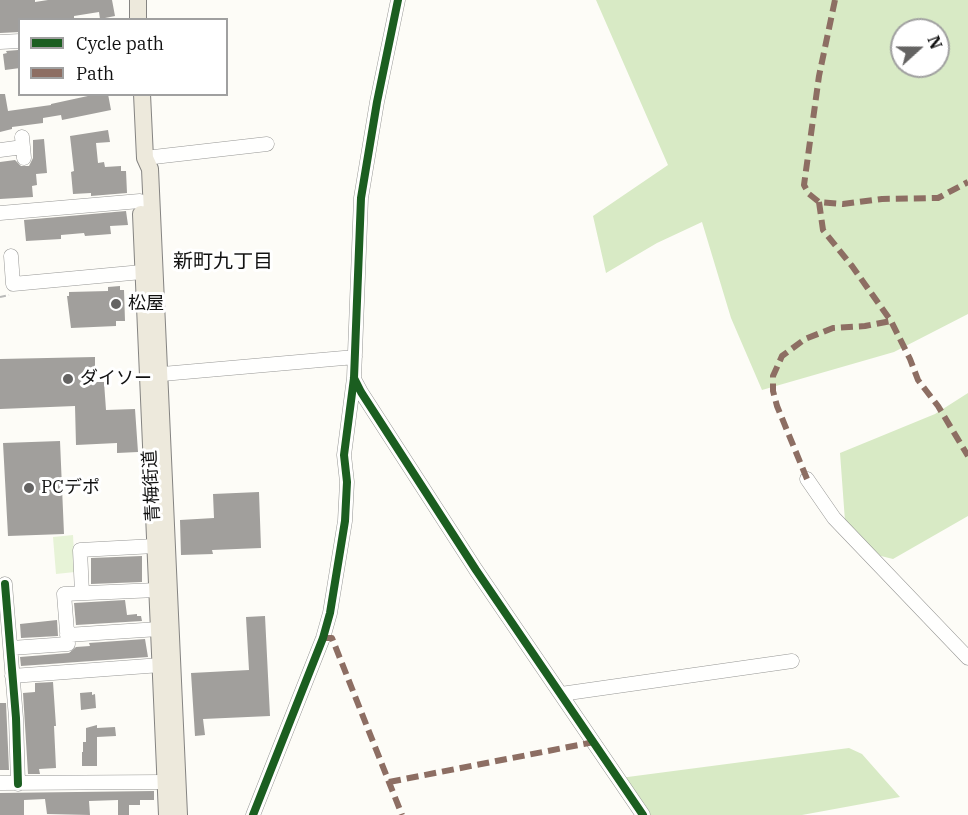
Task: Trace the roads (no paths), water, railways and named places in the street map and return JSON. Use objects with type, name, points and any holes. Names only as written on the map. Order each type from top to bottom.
[{"type":"main road","points":[[138,0],[138,18]]},
{"type":"main road","name":"青梅街道","points":[[142,96],[145,158],[150,169],[155,546],[167,815]]},
{"type":"main road","name":"青梅街道","points":[[145,158],[139,169],[142,272],[153,375],[179,815]]},
{"type":"street","points":[[253,815],[328,623],[345,521],[347,482],[344,455],[354,378],[361,198],[377,102],[398,0]]},
{"type":"street","points":[[145,158],[267,144]]},
{"type":"street","points":[[0,150],[23,147]]},
{"type":"street","points":[[0,213],[140,201]]},
{"type":"street","points":[[11,256],[13,284],[142,272]]},
{"type":"street","points":[[153,375],[355,357]]},
{"type":"street","points":[[354,378],[476,570],[643,815]]},
{"type":"street","points":[[807,479],[834,518],[968,658]]},
{"type":"street","points":[[82,593],[80,550],[155,546]]},
{"type":"street","points":[[5,584],[12,676],[7,705],[18,784]]},
{"type":"street","points":[[11,648],[68,644],[64,594],[157,590]]},
{"type":"street","points":[[68,635],[159,629]]},
{"type":"street","points":[[561,694],[792,661]]},
{"type":"street","points":[[12,676],[160,665]]},
{"type":"street","points":[[0,783],[165,782]]},
{"type":"place","name":"松屋","points":[[116,304]]},
{"type":"place","name":"ダイソー","points":[[68,379]]},
{"type":"place","name":"PCデポ","points":[[29,488]]},
{"type":"district","name":"新町九丁目","points":[[223,262]]}]
